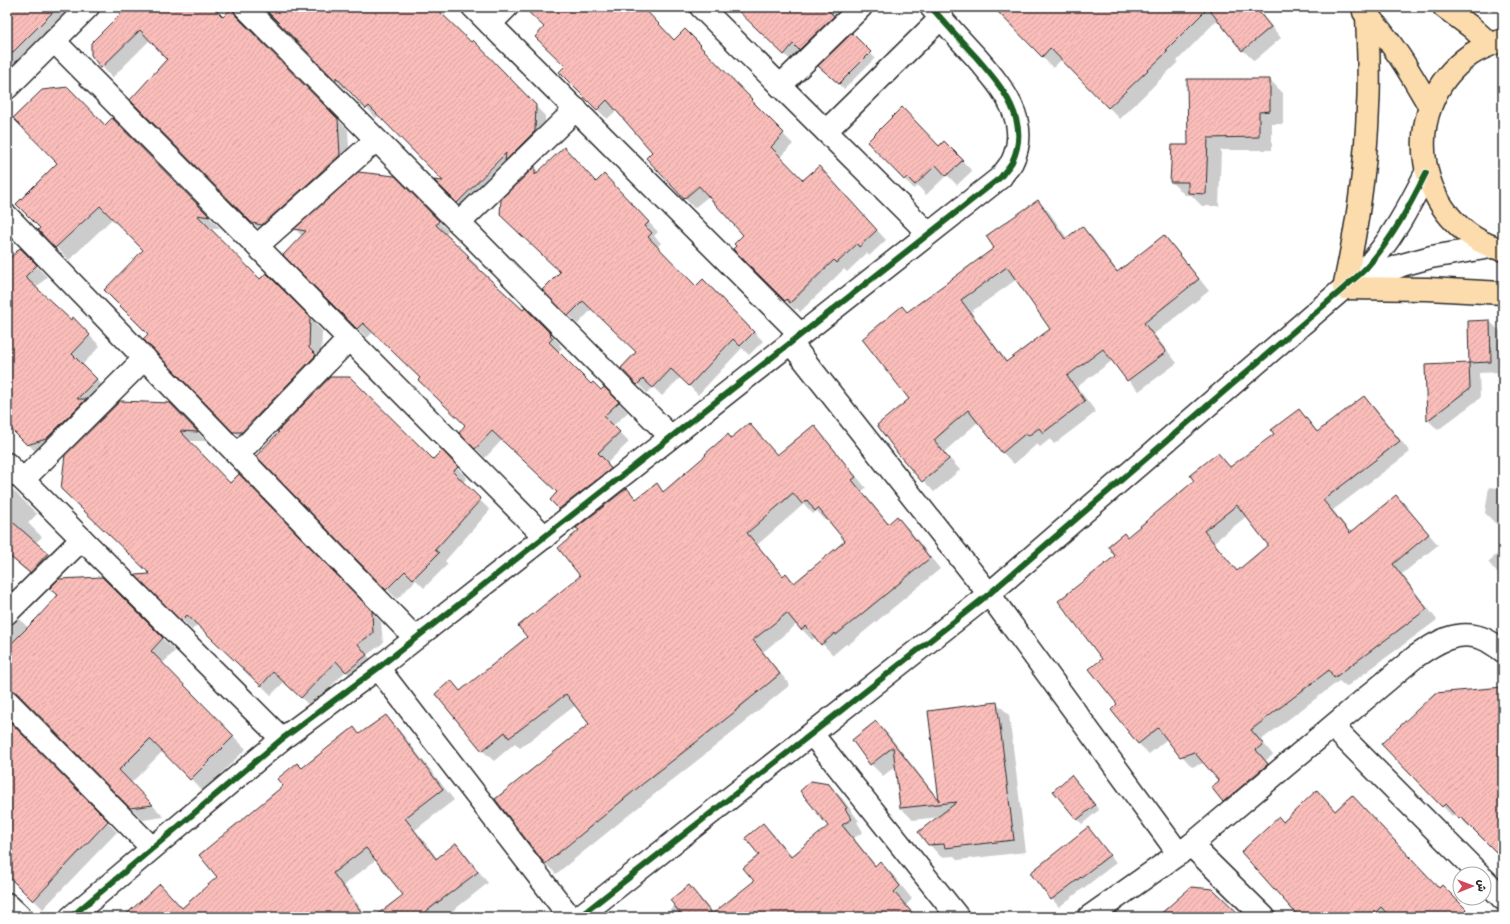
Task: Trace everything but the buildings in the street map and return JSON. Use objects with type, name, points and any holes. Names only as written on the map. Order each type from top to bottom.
[{"type":"main road","points":[[1444,7],[1471,27],[1496,42]]},
{"type":"main road","points":[[1363,11],[1401,59],[1430,107]]},
{"type":"main road","points":[[1363,11],[1368,106],[1366,152],[1360,205],[1344,288],[1428,289],[1503,293]]},
{"type":"main road","points":[[1496,42],[1470,55],[1453,69],[1440,87],[1430,107],[1424,129],[1423,151],[1426,173],[1436,196],[1450,218],[1469,234],[1497,248]]},
{"type":"street","points":[[7,88],[88,7]]},
{"type":"street","points":[[245,7],[670,436]]},
{"type":"street","points":[[473,7],[576,109],[795,338],[1185,850],[1264,917]]},
{"type":"street","points":[[490,24],[507,7]]},
{"type":"street","points":[[701,7],[928,233]]},
{"type":"street","points":[[780,86],[861,7]]},
{"type":"street","points":[[71,917],[282,739],[378,668],[545,537],[670,436],[1001,177],[1012,162],[1018,143],[1018,124],[1012,106],[1004,92],[995,79],[936,13],[826,131]]},
{"type":"street","points":[[54,41],[545,537]]},
{"type":"street","points":[[459,223],[576,109]]},
{"type":"street","points":[[257,246],[376,140]]},
{"type":"street","points":[[579,917],[989,594],[1344,288],[1366,268],[1384,246],[1400,223],[1426,173]]},
{"type":"street","points":[[7,216],[416,638]]},
{"type":"street","points":[[1344,288],[1402,265],[1431,257],[1497,248]]},
{"type":"street","points":[[238,454],[349,339]]},
{"type":"street","points":[[23,480],[145,358]]},
{"type":"street","points":[[7,464],[282,739]]},
{"type":"street","points":[[7,614],[82,539]]},
{"type":"street","points":[[1089,917],[1185,850],[1333,727],[1414,657],[1430,646],[1448,637],[1467,634],[1484,639],[1503,651]]},
{"type":"street","points":[[378,668],[570,917]]},
{"type":"street","points":[[7,701],[152,848]]},
{"type":"street","points":[[1333,727],[1471,866]]},
{"type":"street","points":[[812,734],[958,917]]},
{"type":"street","points":[[1492,887],[1503,899]]},
{"type":"street","points":[[7,904],[21,917]]},
{"type":"cycle path","points":[[71,917],[282,739],[378,668],[1001,177],[1012,162],[1017,147],[1018,132],[1016,118],[1011,105],[1004,92],[986,68],[931,7]]},
{"type":"cycle path","points":[[579,917],[989,594],[1358,275],[1367,267],[1392,234],[1426,173]]}]
